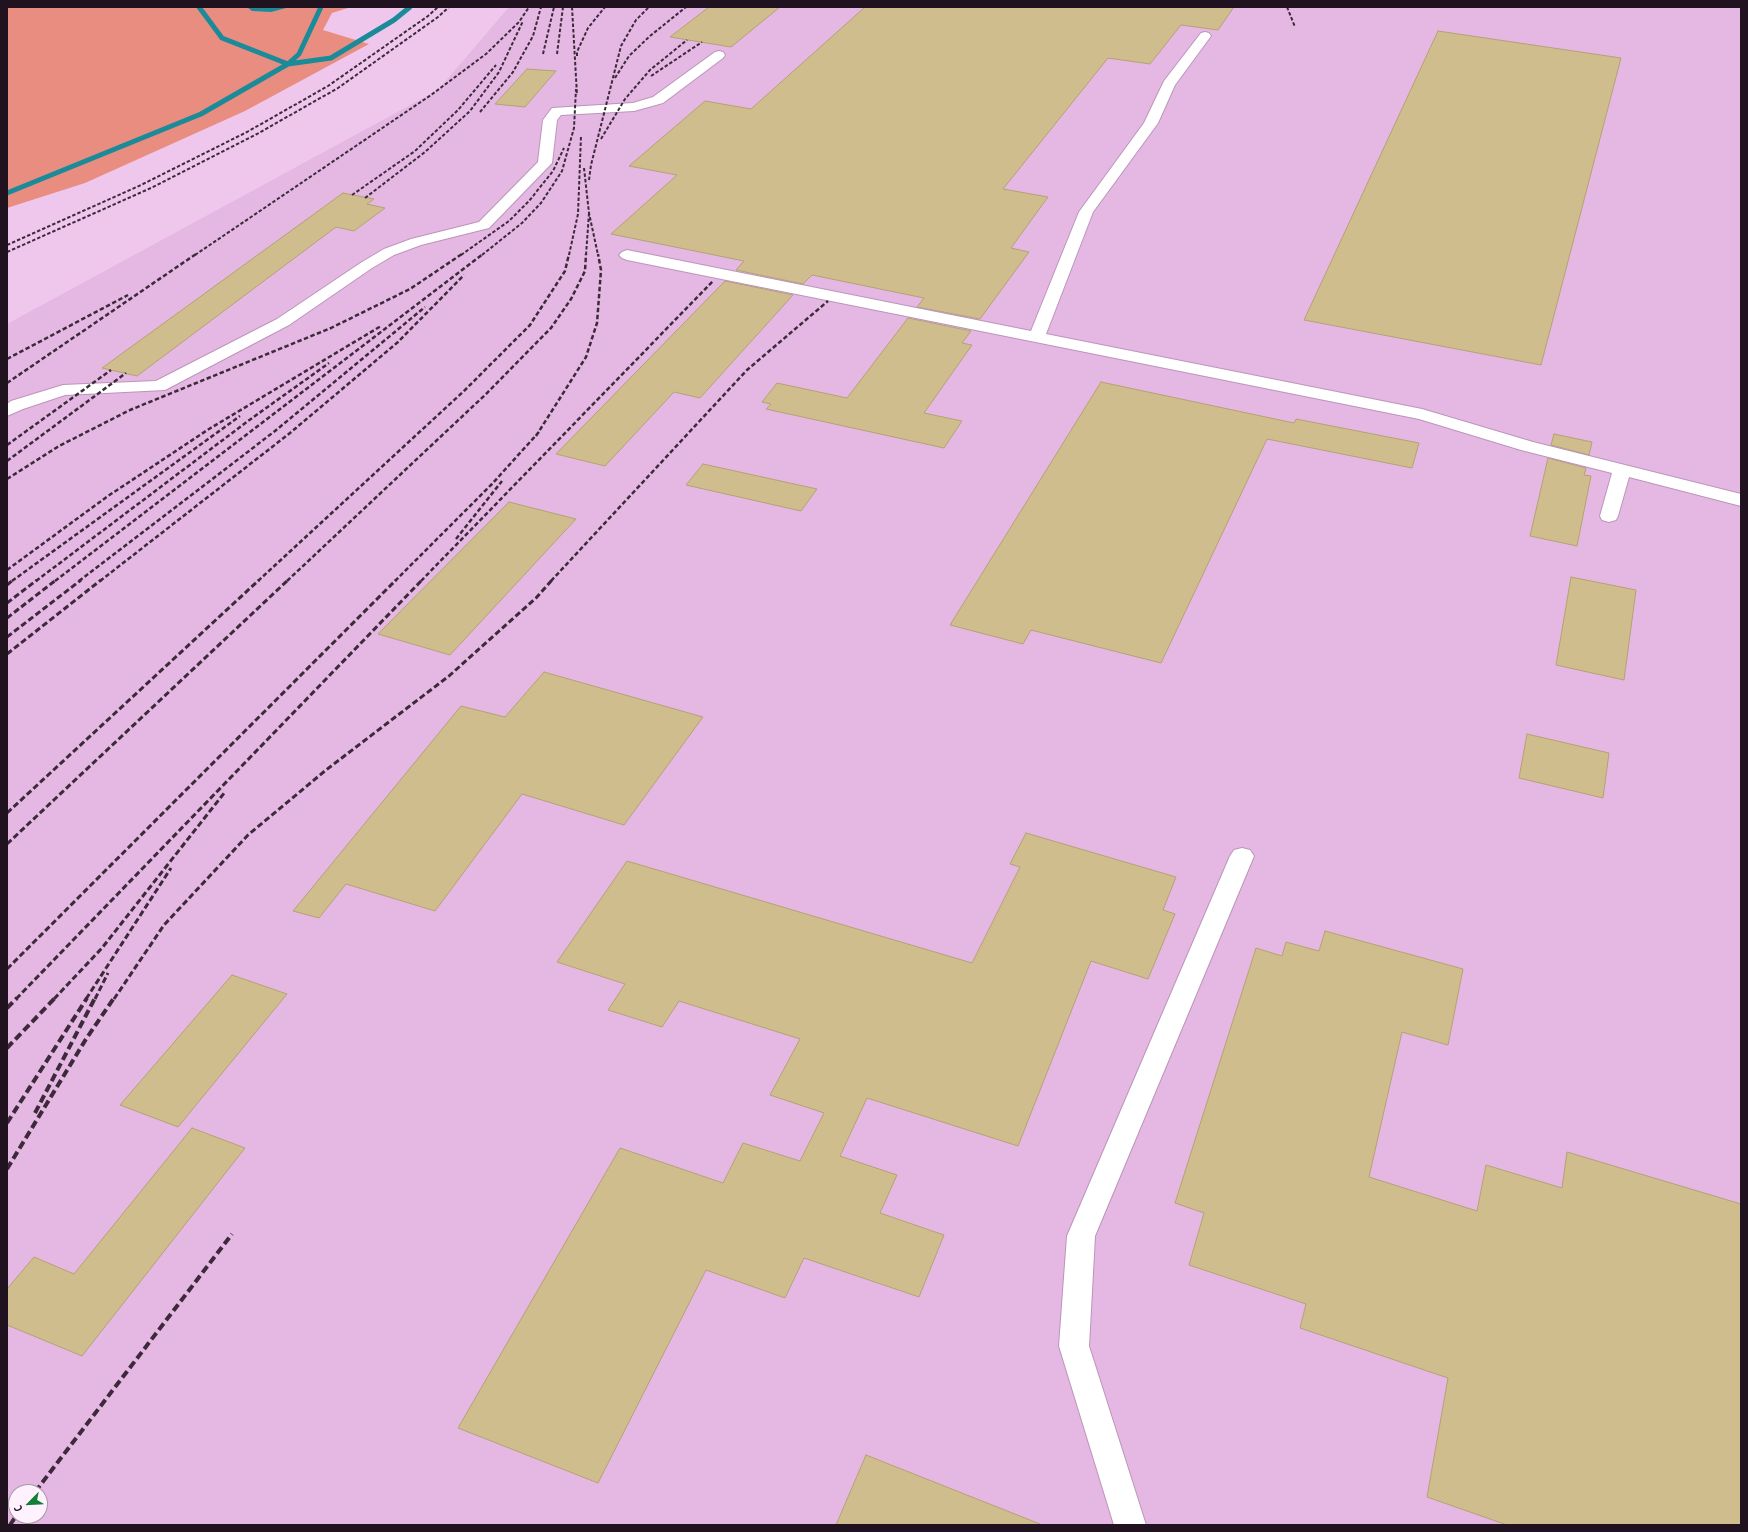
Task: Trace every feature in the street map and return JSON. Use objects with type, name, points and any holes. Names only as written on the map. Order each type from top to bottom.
[{"type":"street","points":[[1037,337],[1086,212],[1151,123],[1169,84],[1205,36]]},
{"type":"street","points":[[7,411],[17,405],[63,390],[159,386],[283,322],[367,265],[389,252],[416,242],[484,225],[544,163],[550,120],[557,111],[634,107],[658,100],[719,55]]},
{"type":"street","points":[[627,255],[1422,414],[1527,446],[1741,500]]},
{"type":"street","points":[[1609,516],[1622,470]]},
{"type":"street","points":[[1130,1525],[1074,1346],[1081,1236],[1242,856]]},
{"type":"shaded area","points":[[7,7],[351,7],[332,13],[323,30],[369,44],[245,111],[85,183],[7,208]]},
{"type":"shaded area","points":[[247,7],[290,7],[271,12],[252,11]]},
{"type":"shaded area","points":[[509,7],[1741,7],[1741,1525],[7,1525],[7,324],[438,90]]},
{"type":"building","points":[[709,7],[780,7],[731,47],[670,37]]},
{"type":"building","points":[[865,7],[1234,7],[1218,30],[1181,25],[1150,64],[1108,58],[1003,189],[1048,197],[1011,248],[1029,252],[980,319],[917,307],[924,298],[812,275],[803,284],[736,270],[744,261],[611,234],[677,175],[629,166],[705,101],[751,109]]},
{"type":"building","points":[[1438,31],[1621,58],[1541,365],[1304,320]]},
{"type":"building","points":[[527,69],[556,71],[525,107],[495,104]]},
{"type":"building","points":[[343,193],[374,199],[367,204],[385,208],[354,231],[336,227],[137,376],[102,368]]},
{"type":"building","points":[[725,281],[793,295],[700,398],[674,392],[605,466],[556,454]]},
{"type":"building","points":[[908,318],[971,331],[962,343],[972,345],[924,413],[962,421],[944,448],[766,409],[771,404],[762,402],[777,383],[847,398]]},
{"type":"building","points":[[1101,382],[1294,423],[1296,419],[1419,443],[1412,468],[1267,439],[1161,663],[1031,630],[1023,644],[950,625]]},
{"type":"building","points":[[1554,434],[1592,442],[1589,455],[1551,445]]},
{"type":"building","points":[[1548,458],[1586,468],[1584,475],[1591,476],[1577,546],[1530,536]]},
{"type":"building","points":[[703,464],[817,489],[801,511],[686,485]]},
{"type":"building","points":[[509,502],[576,519],[450,655],[378,634]]},
{"type":"building","points":[[1571,577],[1636,590],[1624,680],[1556,665]]},
{"type":"building","points":[[544,672],[703,717],[624,825],[522,794],[435,911],[346,884],[319,918],[293,911],[461,706],[505,717]]},
{"type":"building","points":[[1527,734],[1609,753],[1603,798],[1519,778]]},
{"type":"building","points":[[1026,833],[1176,877],[1163,910],[1175,914],[1148,979],[1091,961],[1018,1146],[867,1098],[840,1156],[897,1175],[880,1213],[944,1235],[919,1297],[804,1258],[785,1298],[706,1270],[598,1483],[458,1428],[620,1148],[723,1183],[743,1143],[800,1161],[824,1113],[770,1095],[800,1039],[679,1001],[662,1027],[608,1010],[625,984],[557,962],[627,861],[972,963],[1020,867],[1010,864]]},
{"type":"building","points":[[1325,931],[1463,969],[1448,1045],[1402,1032],[1369,1177],[1477,1211],[1486,1165],[1562,1188],[1567,1152],[1741,1204],[1741,1525],[1507,1525],[1427,1497],[1448,1378],[1300,1328],[1306,1304],[1189,1265],[1204,1213],[1175,1203],[1256,948],[1282,956],[1286,942],[1319,951]]},
{"type":"building","points":[[232,975],[287,994],[178,1127],[120,1105]]},
{"type":"building","points":[[192,1128],[245,1148],[82,1356],[7,1325],[7,1289],[34,1257],[74,1274]]},
{"type":"building","points":[[866,1455],[1040,1524],[836,1525]]},
{"type":"waterway","points":[[199,7],[222,38],[288,64]]},
{"type":"waterway","points":[[288,64],[299,54],[321,7]]},
{"type":"waterway","points":[[288,64],[331,58],[394,20],[410,7]]},
{"type":"waterway","points":[[7,193],[201,114],[288,64]]},
{"type":"railway","points":[[7,245],[141,185],[247,132],[328,86],[428,16],[438,7]]},
{"type":"railway","points":[[7,252],[151,188],[257,134],[338,88],[438,17],[449,7]]},
{"type":"railway","points":[[195,255],[431,95],[486,54],[519,22],[529,7]]},
{"type":"railway","points":[[480,112],[513,72],[533,36],[541,7]]},
{"type":"railway","points":[[543,54],[554,7]]},
{"type":"railway","points":[[557,54],[563,7]]},
{"type":"railway","points":[[572,7],[577,95]]},
{"type":"railway","points":[[577,56],[577,52],[588,28],[605,7]]},
{"type":"railway","points":[[589,180],[591,165],[621,46],[636,20],[649,7]]},
{"type":"railway","points":[[615,78],[629,56],[650,36],[686,7]]},
{"type":"railway","points":[[1287,7],[1295,27]]},
{"type":"railway","points":[[365,198],[425,152],[470,111],[499,72],[523,21]]},
{"type":"railway","points":[[601,139],[625,99],[650,70],[687,40]]},
{"type":"railway","points":[[651,76],[702,42]]},
{"type":"railway","points":[[352,195],[415,151],[458,110],[496,65]]},
{"type":"railway","points":[[482,255],[522,223],[541,203],[562,171],[574,128],[576,89]]},
{"type":"railway","points":[[569,255],[578,214],[581,136]]},
{"type":"railway","points":[[461,255],[509,221],[529,201],[553,171],[564,148]]},
{"type":"railway","points":[[584,168],[589,213]]},
{"type":"railway","points":[[586,255],[589,213]]},
{"type":"railway","points":[[589,213],[598,255]]},
{"type":"railway","points":[[7,383],[196,254]]},
{"type":"railway","points":[[7,479],[59,446],[130,410],[331,328],[410,289],[462,254]]},
{"type":"railway","points":[[55,581],[483,254]]},
{"type":"railway","points":[[258,581],[465,390],[530,325],[565,271],[569,254]]},
{"type":"railway","points":[[287,581],[485,395],[551,328],[571,299],[585,271],[586,254]]},
{"type":"railway","points":[[537,434],[586,357],[597,323],[601,270],[598,254]]},
{"type":"railway","points":[[100,581],[290,433],[398,342],[464,275]]},
{"type":"railway","points":[[421,581],[713,281]]},
{"type":"railway","points":[[7,359],[128,295]]},
{"type":"railway","points":[[551,581],[747,370],[828,301]]},
{"type":"railway","points":[[79,581],[275,431],[425,307]]},
{"type":"railway","points":[[7,570],[108,496],[209,429],[381,326]]},
{"type":"railway","points":[[36,581],[248,421],[329,363]]},
{"type":"railway","points":[[7,445],[111,370]]},
{"type":"railway","points":[[7,461],[126,373]]},
{"type":"railway","points":[[12,581],[240,416]]},
{"type":"railway","points":[[7,969],[492,484],[537,434]]},
{"type":"railway","points":[[456,539],[502,481]]},
{"type":"railway","points":[[7,585],[13,580]]},
{"type":"railway","points":[[7,603],[37,580]]},
{"type":"railway","points":[[7,618],[56,580]]},
{"type":"railway","points":[[7,637],[81,580]]},
{"type":"railway","points":[[7,654],[101,580]]},
{"type":"railway","points":[[7,813],[259,580]]},
{"type":"railway","points":[[7,844],[288,580]]},
{"type":"railway","points":[[16,999],[422,580]]},
{"type":"railway","points":[[114,999],[164,925],[248,835],[326,770],[449,676],[536,598],[552,580]]},
{"type":"railway","points":[[54,999],[102,948],[225,792]]},
{"type":"railway","points":[[86,999],[171,868]]},
{"type":"railway","points":[[95,999],[108,973]]},
{"type":"railway","points":[[7,1048],[55,998]]},
{"type":"railway","points":[[7,1123],[87,998]]},
{"type":"railway","points":[[35,1113],[95,998]]},
{"type":"railway","points":[[7,1169],[86,1039],[114,998]]},
{"type":"railway","points":[[7,1008],[16,999]]},
{"type":"railway","points":[[41,1484],[232,1234]]}]
